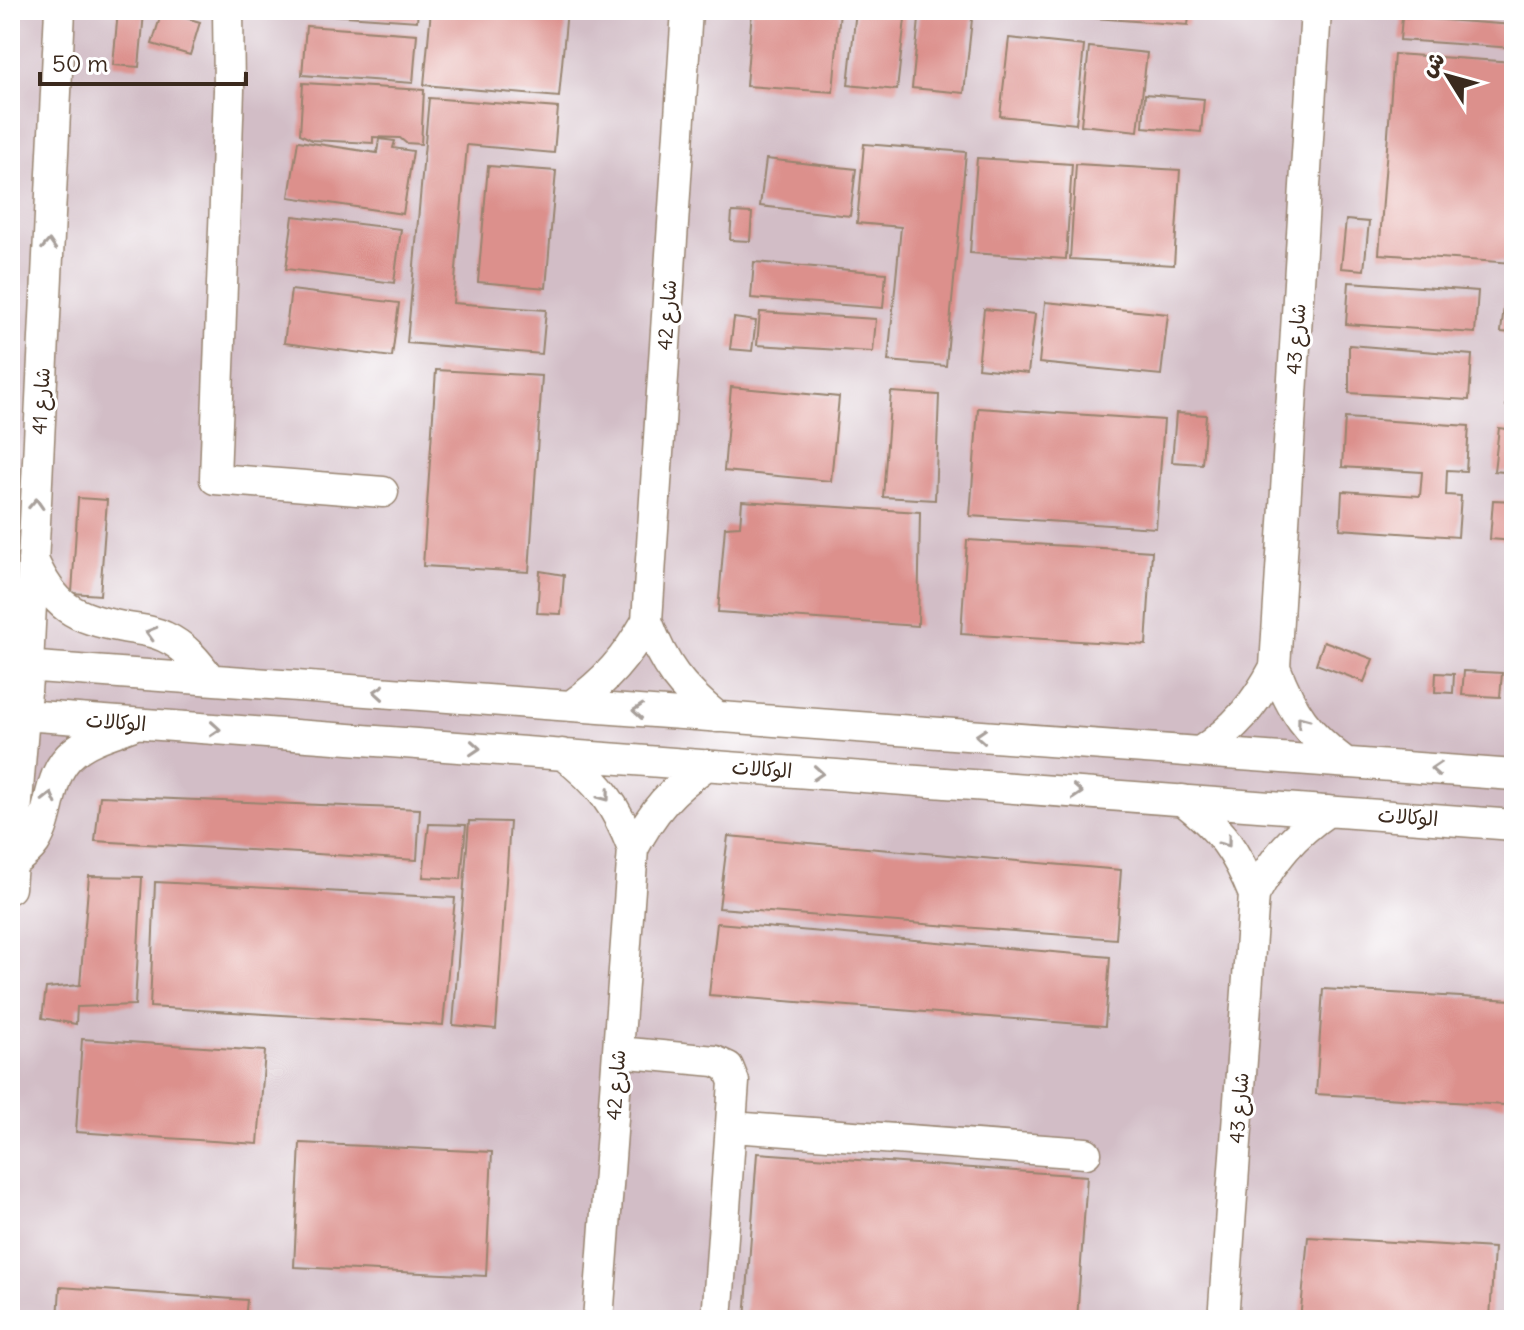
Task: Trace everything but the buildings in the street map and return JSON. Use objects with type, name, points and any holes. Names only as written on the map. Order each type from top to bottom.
[{"type":"street","name":"شارع 41","points":[[11,875],[19,665],[33,560],[60,10]]},
{"type":"street","points":[[228,10],[229,90],[215,479],[383,492]]},
{"type":"street","name":"شارع 42","points":[[687,10],[647,621],[657,649],[673,675],[717,717]]},
{"type":"street","name":"شارع 43","points":[[1316,10],[1275,667],[1286,696],[1301,722],[1346,763]]},
{"type":"street","points":[[33,560],[52,595],[67,608],[103,623],[147,630],[166,637],[184,648],[210,679]]},
{"type":"street","name":"شارع 42","points":[[571,706],[595,689],[615,669],[647,621]]},
{"type":"street","points":[[19,665],[1514,775]]},
{"type":"street","name":"شارع 43","points":[[1200,752],[1224,736],[1244,715],[1275,667]]},
{"type":"street","name":"الوكالات","points":[[17,715],[1514,825]]},
{"type":"street","points":[[11,875],[42,829],[54,781],[66,759],[85,744],[138,723]]},
{"type":"street","name":"شارع 42","points":[[562,754],[586,772],[606,795],[622,821],[633,849]]},
{"type":"street","name":"شارع 42","points":[[598,1320],[633,849],[663,801],[707,765]]},
{"type":"street","name":"شارع 43","points":[[1183,800],[1206,818],[1227,841],[1243,867],[1254,895]]},
{"type":"street","name":"شارع 43","points":[[1223,1320],[1254,895],[1284,847],[1328,811]]},
{"type":"street","points":[[618,1052],[715,1061],[728,1067],[734,1082],[717,1320]]},
{"type":"street","points":[[732,1127],[1086,1153]]},
{"type":"shaded area","points":[[10,10],[1514,10],[1514,1320],[10,1320]]}]
